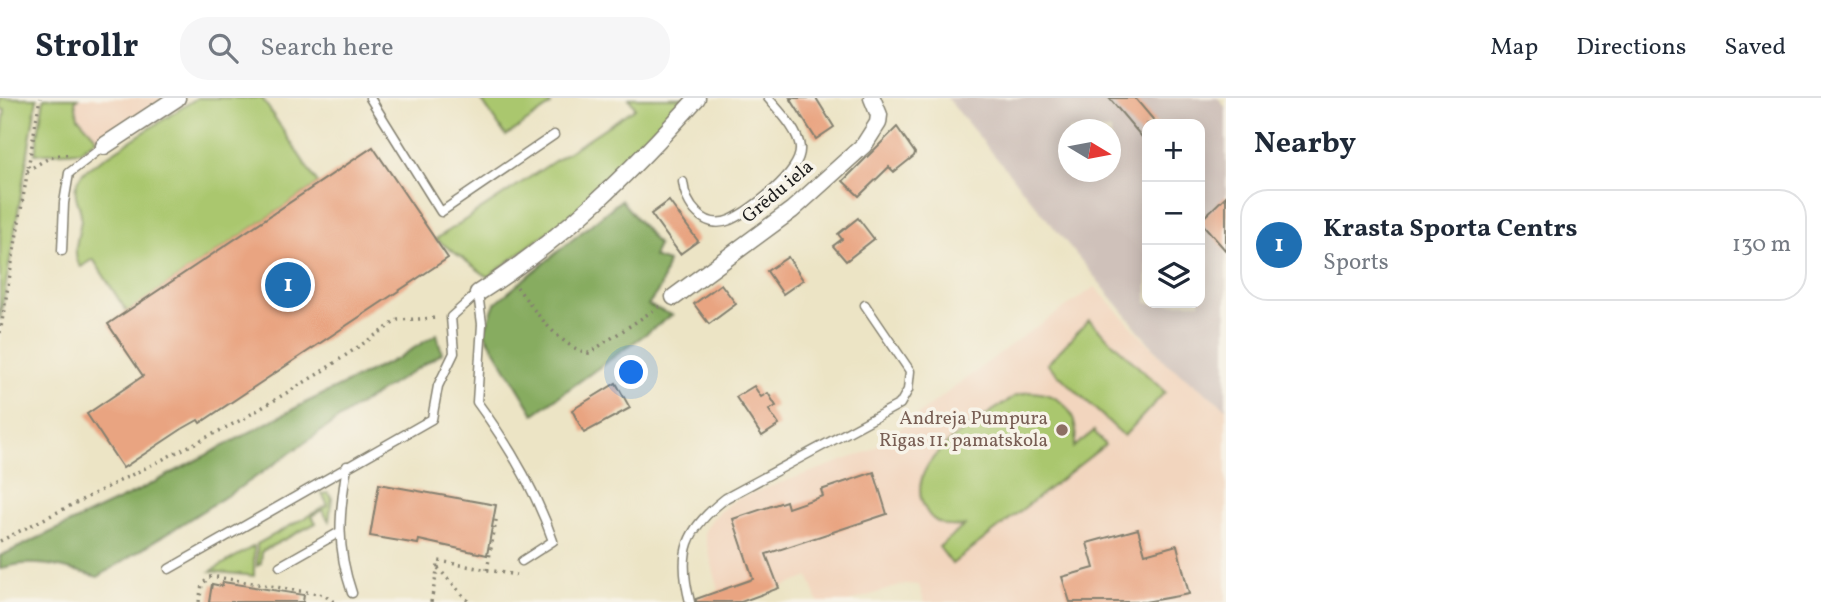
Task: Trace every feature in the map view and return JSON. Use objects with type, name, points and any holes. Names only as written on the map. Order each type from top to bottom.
[{"type":"street","points":[[104,146],[177,98]]},
{"type":"street","points":[[478,293],[508,274],[594,205],[648,153],[697,98]]},
{"type":"street","name":"Grēdu iela","points":[[674,297],[783,217],[863,145],[878,123],[879,115],[872,98]]},
{"type":"lane","points":[[370,98],[441,212],[554,135]]},
{"type":"lane","points":[[683,182],[689,206],[698,215],[713,221],[728,221],[788,177],[797,164],[801,151],[799,139],[768,98]]},
{"type":"lane","points":[[62,251],[64,202],[69,173],[104,146]]},
{"type":"lane","points":[[169,569],[432,419],[438,386],[454,352],[451,317],[478,293]]},
{"type":"lane","points":[[478,293],[482,324],[477,402],[496,428],[537,500],[553,541],[522,561]]},
{"type":"lane","points":[[690,602],[685,544],[701,517],[726,498],[900,404],[908,390],[910,371],[865,305]]},
{"type":"lane","points":[[347,467],[338,533],[342,563],[352,593]]},
{"type":"lane","points":[[280,566],[338,533]]},
{"type":"path","points":[[0,332],[40,98]]},
{"type":"path","points":[[27,171],[59,154],[90,156]]},
{"type":"path","points":[[508,274],[561,337],[575,350],[589,353],[674,297]]},
{"type":"path","points":[[0,541],[243,419],[318,374],[398,320],[451,317]]},
{"type":"path","points":[[487,570],[497,515]]},
{"type":"path","points":[[431,602],[439,561],[516,575]]},
{"type":"path","points":[[438,568],[469,602]]},
{"type":"path","points":[[199,602],[202,585],[209,577],[216,577],[324,595],[334,602]]},
{"type":"shaded area","points":[[65,98],[164,98],[102,139],[61,125]]},
{"type":"shaded area","points":[[947,98],[1218,98],[1226,108],[1226,408],[1165,362]]},
{"type":"shaded area","name":"Andreja Pumpura Rīgas 11. pamatskola","points":[[1095,287],[1165,362],[1226,408],[1226,602],[924,602],[919,585],[905,584],[848,602],[818,602],[809,577],[779,588],[773,572],[719,591],[704,533],[710,521],[725,507],[738,498],[870,451],[1016,341]]},
{"type":"green space","points":[[0,98],[37,98],[0,320],[0,149],[5,110],[0,109]]},
{"type":"green space","points":[[44,98],[78,98],[75,101],[78,117],[97,138],[80,151],[35,154]]},
{"type":"green space","points":[[197,98],[262,98],[318,184],[127,312],[93,259],[81,267],[76,257],[81,218],[75,190],[77,182],[90,167]]},
{"type":"green space","points":[[480,98],[546,98],[551,105],[506,136]]},
{"type":"green space","points":[[629,98],[684,98],[597,195],[488,277],[436,239],[635,108]]},
{"type":"green space","points":[[621,200],[658,245],[653,257],[668,262],[660,288],[648,305],[672,315],[534,414],[484,332],[495,303]]},
{"type":"green space","points":[[1089,320],[1165,392],[1124,436],[1047,364]]},
{"type":"green space","points":[[437,334],[442,353],[356,407],[250,481],[98,577],[37,564],[0,569],[0,556],[134,493],[305,403],[396,359]]},
{"type":"green space","points":[[1028,392],[1050,396],[1066,407],[1075,424],[1074,447],[1094,431],[1105,445],[952,564],[939,547],[964,526],[943,525],[930,516],[920,493],[923,476],[932,459],[964,430],[1015,396]]},
{"type":"green space","points":[[328,493],[332,498],[329,521],[322,510],[312,516],[316,523],[262,551],[261,563],[257,566],[257,544],[328,505],[322,494]]},
{"type":"green space","points":[[254,546],[254,576],[211,571]]},
{"type":"building","points":[[790,98],[816,98],[834,127],[816,139]]},
{"type":"building","points":[[1109,98],[1135,98],[1153,119],[1142,119],[1142,137]]},
{"type":"building","points":[[897,127],[915,153],[914,156],[894,172],[889,167],[859,196],[843,181]]},
{"type":"building","points":[[373,147],[448,258],[200,423],[198,420],[182,429],[123,468],[87,414],[143,376],[108,324]]},
{"type":"building","points":[[1226,196],[1226,251],[1205,227],[1205,216]]},
{"type":"building","points":[[669,201],[698,241],[680,254],[651,214]]},
{"type":"building","points":[[858,218],[874,239],[846,261],[833,246],[842,239],[838,234]]},
{"type":"building","points":[[788,257],[803,280],[783,294],[767,271]]},
{"type":"building","points":[[721,284],[736,304],[709,324],[694,304]]},
{"type":"building","points":[[616,383],[630,408],[584,433],[572,410]]},
{"type":"building","points":[[754,386],[761,397],[768,393],[776,406],[769,410],[779,425],[762,436],[736,397]]},
{"type":"building","points":[[874,472],[887,514],[766,554],[779,588],[741,602],[696,602],[696,599],[753,579],[733,519],[786,501],[788,508],[823,496],[821,490]]},
{"type":"building","points":[[379,484],[496,505],[487,555],[419,540],[418,544],[370,536]]},
{"type":"building","points":[[1138,529],[1145,554],[1177,545],[1189,594],[1145,602],[1070,602],[1062,577],[1094,568],[1087,543]]},
{"type":"building","points":[[223,582],[304,595],[303,602],[209,602],[212,584],[222,586]]},
{"type":"place","name":"Krasta Sporta Centrs","points":[[288,285]]},
{"type":"place","name":"Andreja Pumpura Rīgas 11. pamatskola","points":[[1062,430]]}]
